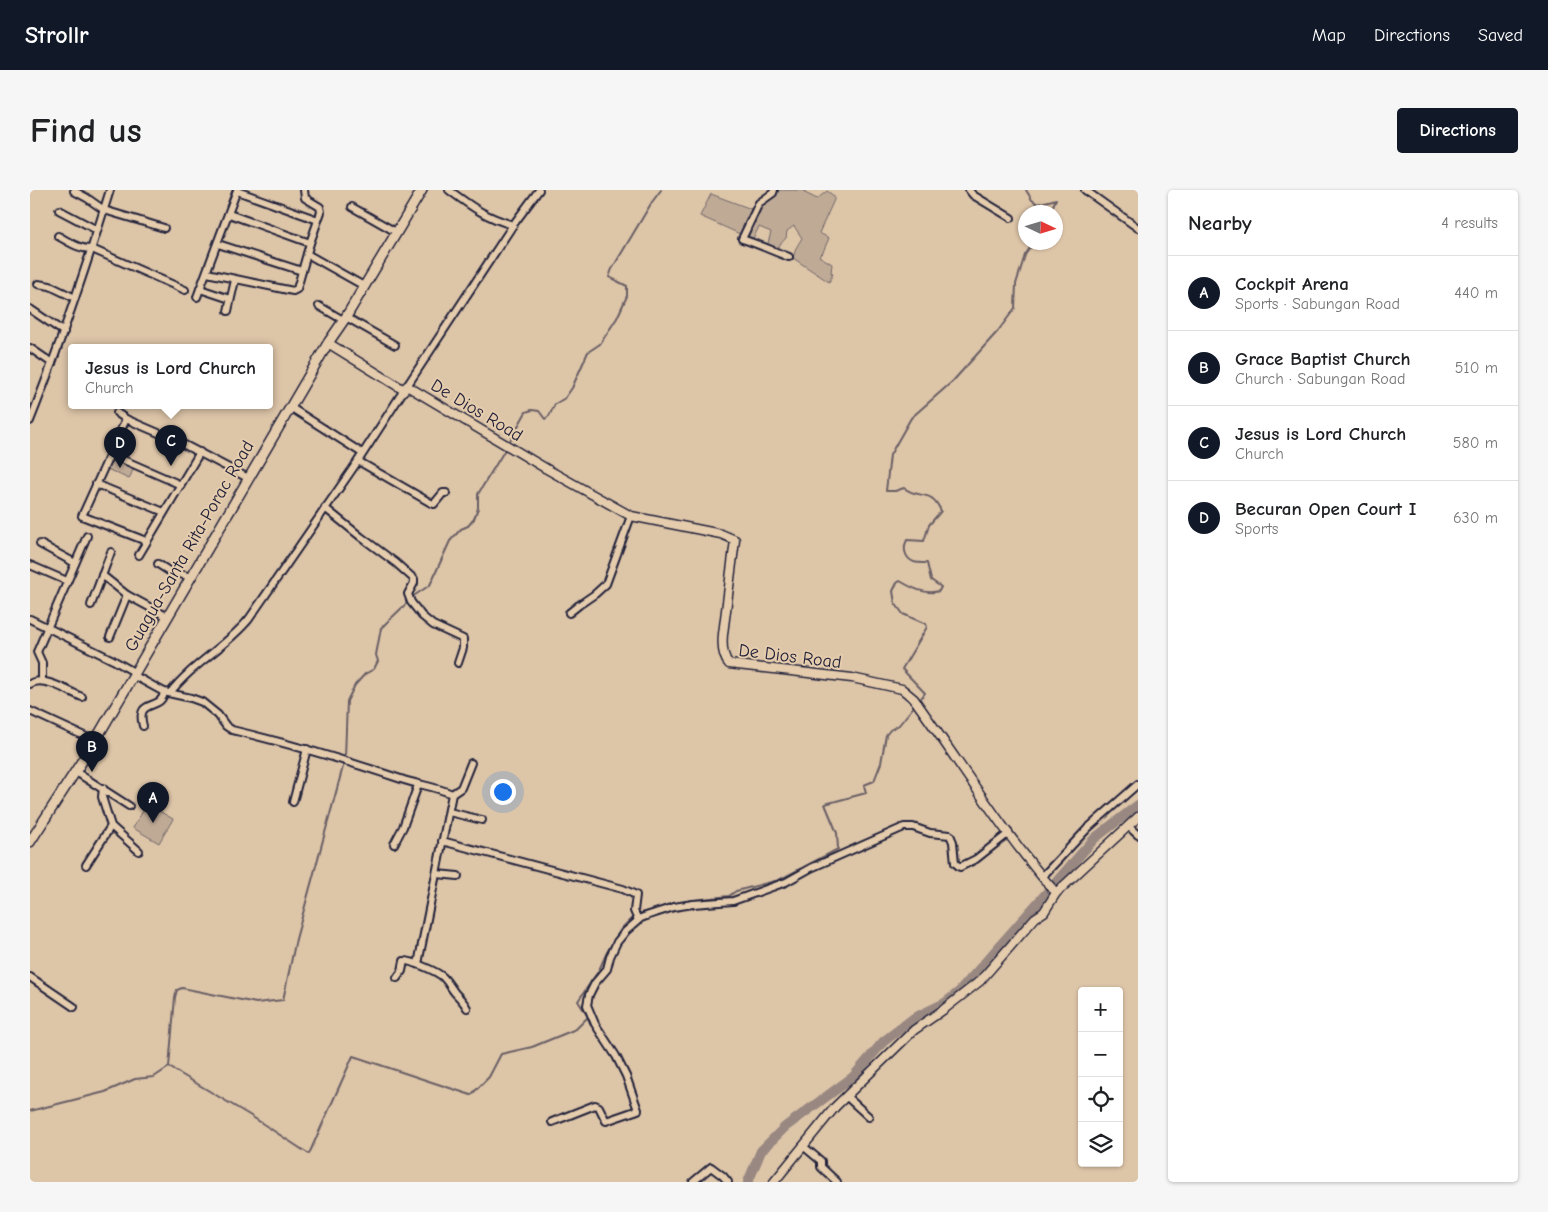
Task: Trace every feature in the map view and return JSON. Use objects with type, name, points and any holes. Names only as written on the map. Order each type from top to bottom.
[{"type":"main road","name":"Guagua-Santa Rita-Porac Road","points":[[31,839],[95,741],[166,616],[290,407],[422,190]]},
{"type":"street","points":[[30,421],[64,332],[110,190]]},
{"type":"street","points":[[207,273],[293,291],[297,289],[322,209],[305,198],[304,190]]},
{"type":"street","points":[[449,190],[486,216],[513,225]]},
{"type":"street","points":[[143,726],[141,714],[148,705],[158,703],[186,676],[240,630],[358,461],[513,225],[539,190]]},
{"type":"street","points":[[774,190],[759,203],[742,239],[789,257]]},
{"type":"street","points":[[965,190],[969,190],[973,195],[1011,218]]},
{"type":"street","points":[[1085,190],[1138,228]]},
{"type":"street","points":[[74,191],[104,210],[164,228]]},
{"type":"street","points":[[197,297],[237,191],[318,220]]},
{"type":"street","points":[[352,207],[396,232]]},
{"type":"street","points":[[60,210],[97,230]]},
{"type":"street","points":[[229,214],[310,243]]},
{"type":"street","points":[[58,236],[87,250],[92,250],[185,290]]},
{"type":"street","points":[[218,244],[302,271]]},
{"type":"street","points":[[307,254],[364,286]]},
{"type":"street","points":[[228,311],[235,280]]},
{"type":"street","points":[[38,284],[50,286],[75,298]]},
{"type":"street","points":[[200,289],[230,299]]},
{"type":"street","points":[[319,306],[395,345]]},
{"type":"street","points":[[30,309],[64,332]]},
{"type":"street","name":"De Dios Road","points":[[328,343],[631,516],[721,534],[735,540],[723,634],[726,661],[729,664],[852,678],[902,690],[914,699],[921,708],[958,763],[1044,880],[1055,892]]},
{"type":"street","points":[[30,348],[52,363]]},
{"type":"street","points":[[290,407],[362,453]]},
{"type":"street","points":[[117,412],[126,419],[200,452],[248,478]]},
{"type":"street","points":[[126,419],[82,516],[146,541]]},
{"type":"street","points":[[138,555],[200,452]]},
{"type":"street","points":[[110,454],[181,485]]},
{"type":"street","points":[[358,461],[431,503],[434,504],[443,493],[446,493]]},
{"type":"street","points":[[96,484],[164,512]]},
{"type":"street","points":[[325,508],[410,574],[414,579],[414,583],[408,594],[410,600],[422,616],[433,625],[463,639],[463,648],[458,663]]},
{"type":"street","points":[[569,613],[606,584],[631,516]]},
{"type":"street","points":[[42,681],[42,661],[37,652],[87,536]]},
{"type":"street","points":[[40,544],[75,563]]},
{"type":"street","points":[[91,605],[112,552]]},
{"type":"street","points":[[158,564],[169,571],[191,576]]},
{"type":"street","points":[[30,565],[67,581]]},
{"type":"street","points":[[102,575],[127,595],[166,616]]},
{"type":"street","points":[[110,637],[127,595]]},
{"type":"street","points":[[30,620],[48,627],[167,693],[202,702],[232,730],[307,749],[452,794]]},
{"type":"street","points":[[30,684],[35,681],[46,681],[82,697]]},
{"type":"street","points":[[30,710],[95,741]]},
{"type":"street","points":[[293,802],[307,749]]},
{"type":"street","points":[[418,964],[452,794],[461,788],[471,763]]},
{"type":"street","points":[[76,772],[129,806]]},
{"type":"street","points":[[1044,880],[1088,828],[1138,784]]},
{"type":"street","points":[[394,844],[403,827],[418,785]]},
{"type":"street","points":[[103,788],[102,797],[111,826],[139,851]]},
{"type":"street","points":[[448,812],[482,820]]},
{"type":"street","points":[[774,1182],[826,1116],[914,1030],[949,1006],[980,981],[1035,918],[1044,912],[1055,892],[1138,817]]},
{"type":"street","points":[[86,865],[111,826]]},
{"type":"street","points":[[1128,826],[1138,835]]},
{"type":"street","points":[[636,916],[649,915],[674,907],[693,904],[733,901],[791,880],[811,868],[904,827],[913,827],[930,833],[950,836],[953,842],[955,863],[960,866],[976,859],[1009,833]]},
{"type":"street","points":[[442,841],[624,889],[636,895],[636,916],[617,942],[606,969],[587,1000],[595,1024],[616,1056],[638,1110],[606,1121],[599,1107],[595,1105],[552,1122]]},
{"type":"street","points":[[437,874],[458,876]]},
{"type":"street","points":[[397,978],[402,971],[404,962],[410,961],[420,964],[445,978],[468,1008]]},
{"type":"street","points":[[30,977],[74,1007]]},
{"type":"street","points":[[846,1096],[869,1117]]},
{"type":"street","points":[[803,1146],[821,1161],[821,1167],[837,1182]]},
{"type":"street","points":[[693,1182],[711,1167],[728,1182]]},
{"type":"shaded area","points":[[777,190],[805,190],[805,193],[817,199],[827,191],[834,196],[834,200],[819,233],[829,238],[823,252],[819,256],[832,264],[831,273],[833,274],[829,282],[793,258],[802,238],[794,226],[787,231],[786,238],[775,250],[764,247],[768,243],[771,232],[759,227],[752,240],[745,235],[758,207],[776,196]]},
{"type":"shaded area","points":[[711,194],[754,210],[740,234],[700,216]]},
{"type":"shaded area","points":[[111,458],[134,468],[129,479],[107,469]]},
{"type":"shaded area","points":[[147,804],[173,819],[159,843],[133,828]]},
{"type":"waterway","points":[[508,444],[526,412],[532,410],[539,411],[545,419],[549,416],[555,404],[565,398],[572,388],[588,352],[600,344],[617,318],[627,296],[627,286],[609,277],[652,202],[661,190]]},
{"type":"waterway","points":[[1026,190],[1032,200],[1038,204],[1056,199],[1053,205]]},
{"type":"waterway","points":[[918,702],[925,693],[902,669],[927,627],[926,624],[903,614],[895,603],[893,591],[900,581],[924,591],[939,591],[941,587],[931,580],[927,563],[915,562],[908,558],[905,546],[907,540],[924,541],[929,525],[941,511],[933,499],[929,497],[904,488],[886,491],[890,455],[911,418],[953,381],[998,331],[1015,308],[1016,284],[1025,255],[1028,250]]},
{"type":"waterway","points":[[412,597],[430,585],[450,541],[474,519],[478,508],[478,494],[506,448]]},
{"type":"waterway","points":[[345,758],[347,701],[355,685],[365,674],[374,669],[378,661],[376,655],[381,628],[409,601]]},
{"type":"waterway","points":[[683,902],[729,896],[736,891],[779,880],[838,849],[837,833],[825,804],[866,793],[864,785],[874,781],[881,763],[886,735],[890,730],[899,725],[915,705]]},
{"type":"waterway","points":[[30,1111],[105,1092],[135,1079],[154,1077],[169,1067],[177,990],[182,988],[256,1003],[283,1000],[296,939],[344,763]]},
{"type":"waterway","points":[[748,1182],[761,1151],[785,1127],[853,1077],[883,1042],[914,1018],[945,1003],[959,992],[1095,838],[1138,805]]},
{"type":"waterway","points":[[637,914],[662,908]]},
{"type":"waterway","points":[[169,1067],[251,1116],[309,1154],[353,1056],[471,1095],[489,1077],[501,1054],[532,1047],[576,1029],[588,1017],[578,1001],[599,970],[621,929],[633,917]]},
{"type":"place","name":"Jesus is Lord Church","points":[[171,466]]},
{"type":"place","name":"Becuran Open Court I","points":[[120,468]]},
{"type":"place","name":"Grace Baptist Church","points":[[92,772]]},
{"type":"place","name":"Cockpit Arena","points":[[153,823]]}]
